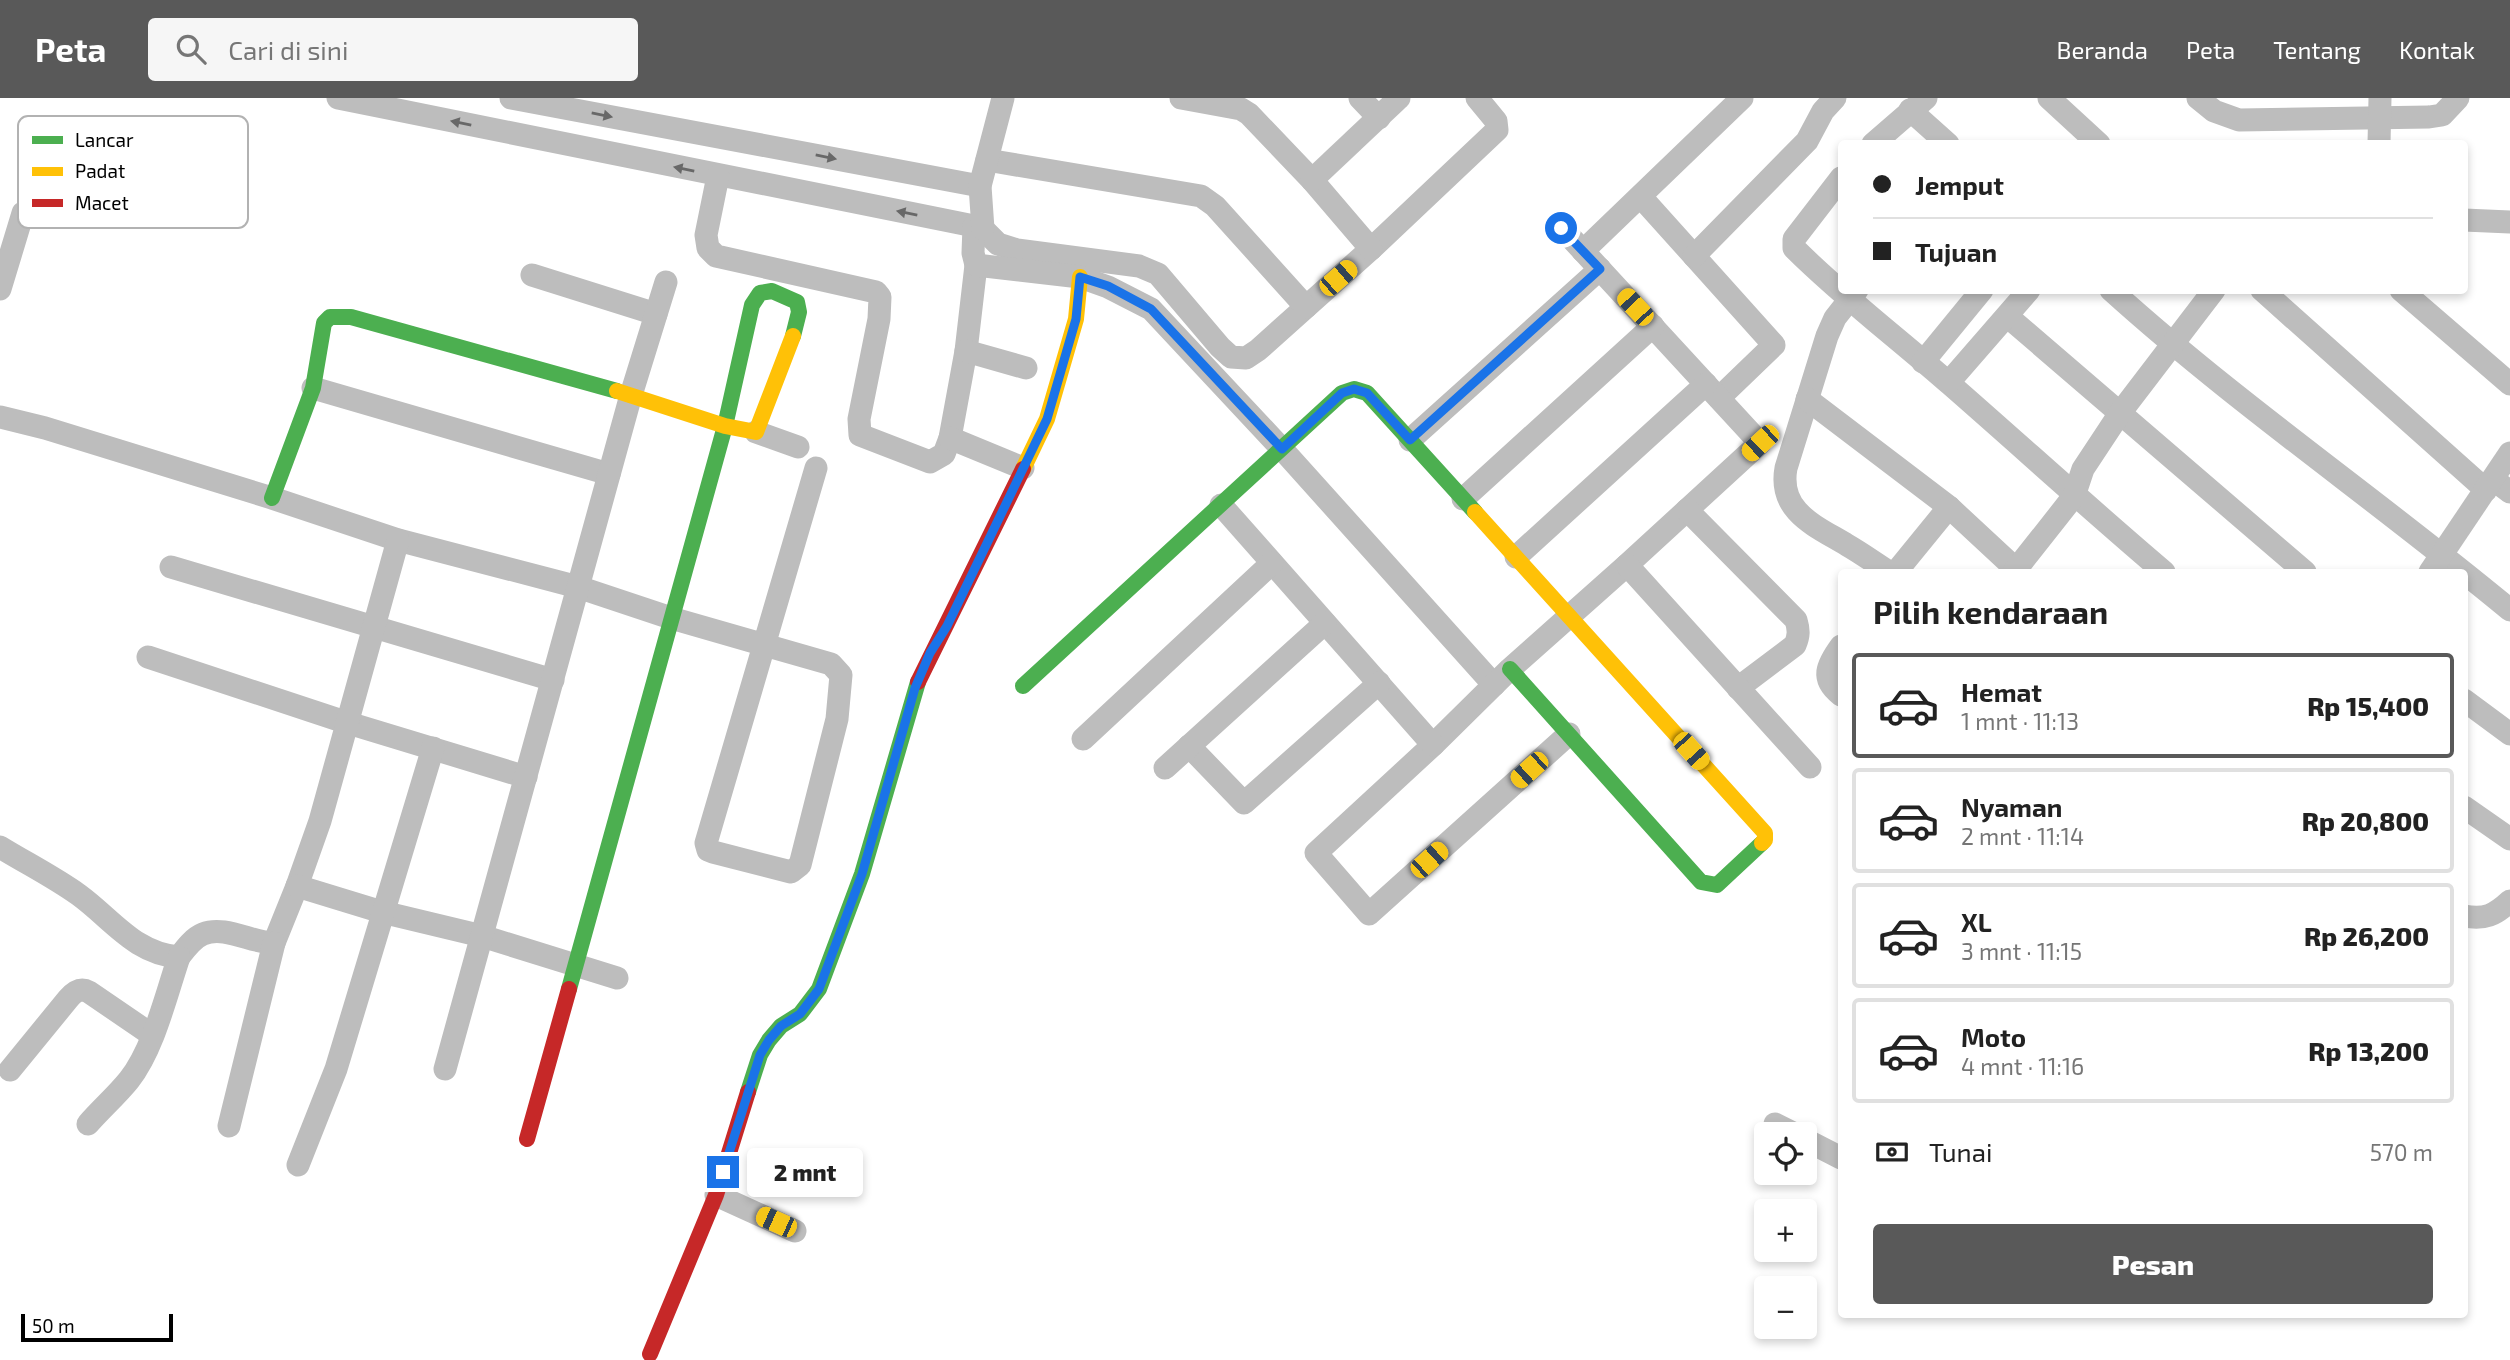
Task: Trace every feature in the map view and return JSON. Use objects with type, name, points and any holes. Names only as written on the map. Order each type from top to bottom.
[{"type":"street","points":[[338,98],[979,228],[998,244],[1017,250],[1139,266],[1158,274],[1231,357],[1246,358],[1371,249],[1497,130],[1496,121],[1477,98]]},
{"type":"street","points":[[511,98],[536,100],[980,186]]},
{"type":"street","points":[[718,176],[706,234],[708,248],[716,256],[876,292],[880,297],[879,319],[859,419],[860,435],[930,462],[944,454],[950,438],[966,351],[976,265],[973,253],[979,228],[980,186],[1003,98]]},
{"type":"street","points":[[1181,98],[1245,111],[1312,180],[1371,249]]},
{"type":"street","points":[[1360,98],[1379,118]]},
{"type":"street","points":[[1312,180],[1399,98]]},
{"type":"street","points":[[1583,251],[1742,98]]},
{"type":"street","points":[[1693,256],[1807,141],[1823,111],[1835,98]]},
{"type":"street","points":[[2049,98],[2095,140]]},
{"type":"street","points":[[2198,98],[2225,116],[2239,120],[2254,109],[2380,108],[2429,117],[2442,115],[2458,98]]},
{"type":"street","points":[[1878,140],[1918,104],[1945,140]]},
{"type":"street","points":[[2379,140],[2380,108]]},
{"type":"street","points":[[987,160],[1200,196],[1215,206],[1306,307]]},
{"type":"street","points":[[1838,182],[1794,239],[1793,244],[1797,251],[1838,283]]},
{"type":"street","points":[[1516,557],[1713,391],[1774,345],[1640,197]]},
{"type":"street","points":[[2468,220],[2510,222]]},
{"type":"street","points":[[0,289],[18,228]]},
{"type":"street","points":[[1561,228],[1760,443],[1510,669],[1433,745],[1316,853],[1369,914],[1569,734]]},
{"type":"street","points":[[976,265],[1080,277],[1108,286],[1151,309],[1282,449],[1493,685]]},
{"type":"street","points":[[1410,440],[1600,269]]},
{"type":"street","points":[[532,275],[656,314]]},
{"type":"street","points":[[649,1354],[716,1195],[760,1055],[781,1026],[800,1014],[819,989],[862,874],[915,688],[1047,419],[1076,319],[1080,277]]},
{"type":"street","points":[[445,1069],[631,395],[666,282]]},
{"type":"street","points":[[527,1139],[725,426],[751,305],[760,293],[772,291],[797,302],[799,312],[797,326],[756,432]]},
{"type":"street","points":[[1923,362],[1979,294]]},
{"type":"street","points":[[1949,382],[2026,294]]},
{"type":"street","points":[[2114,294],[2171,345],[2436,563],[2496,487],[2510,453]]},
{"type":"street","points":[[2018,569],[2074,496],[2083,469],[2120,413],[2211,294]]},
{"type":"street","points":[[2267,294],[2496,487]]},
{"type":"street","points":[[2406,294],[2510,384]]},
{"type":"street","points":[[1884,569],[1811,524],[1789,499],[1784,479],[1807,399],[1835,318],[1853,295],[1923,362],[2160,569]]},
{"type":"street","points":[[272,498],[313,388],[324,323],[330,317],[340,315],[631,395],[797,447]]},
{"type":"street","points":[[2007,316],[2302,569]]},
{"type":"street","points":[[1463,499],[1653,326]]},
{"type":"street","points":[[966,351],[1026,368]]},
{"type":"street","points":[[313,388],[609,474]]},
{"type":"street","points":[[1023,686],[1342,393],[1354,389],[1367,393],[1410,440],[1765,833],[1765,840],[1717,885],[1701,882],[1510,669]]},
{"type":"street","points":[[1807,399],[1949,507],[2014,569]]},
{"type":"street","points":[[0,417],[46,428],[398,540],[578,587],[671,618],[763,645],[831,664],[841,675],[839,706],[800,865],[791,872],[713,852],[708,850],[706,843],[763,645],[816,468]]},
{"type":"street","points":[[950,438],[1023,468]]},
{"type":"street","points":[[1221,505],[1433,745]]},
{"type":"street","points":[[1898,569],[1949,507]]},
{"type":"street","points":[[1687,510],[1796,620],[1799,636],[1795,645],[1738,688]]},
{"type":"street","points":[[229,1126],[274,943],[298,886],[320,821],[345,722],[398,540]]},
{"type":"street","points":[[1083,739],[1272,563]]},
{"type":"street","points":[[1628,565],[1810,767]]},
{"type":"street","points":[[171,567],[553,680]]},
{"type":"street","points":[[2468,583],[2510,610]]},
{"type":"street","points":[[1165,768],[1325,623]]},
{"type":"street","points":[[1838,650],[1832,658],[1828,676],[1832,688],[1838,693]]},
{"type":"street","points":[[148,657],[345,722],[526,777]]},
{"type":"street","points":[[1189,746],[1244,803],[1379,683]]},
{"type":"street","points":[[2468,703],[2510,734]]},
{"type":"street","points":[[298,1166],[336,1069],[433,748]]},
{"type":"street","points":[[2468,810],[2510,839]]},
{"type":"street","points":[[0,847],[52,876],[81,896],[142,947],[162,956],[179,957]]},
{"type":"street","points":[[298,886],[382,912],[482,936],[617,978]]},
{"type":"street","points":[[2468,917],[2495,915],[2510,901]]},
{"type":"street","points":[[88,1124],[130,1078],[152,1035],[179,957],[202,934],[217,932],[260,943],[274,943]]},
{"type":"street","points":[[9,1070],[74,992],[81,989],[152,1035]]},
{"type":"street","points":[[1817,1146],[1838,1156]]},
{"type":"street","points":[[716,1195],[796,1231]]},
{"type":"traffic: fast","points":[[569,989],[725,426],[752,305],[760,293],[772,291],[797,302],[799,312],[793,336]]},
{"type":"traffic: fast","points":[[272,498],[313,388],[324,323],[330,317],[351,317],[617,391]]},
{"type":"traffic: fast","points":[[1023,686],[1342,393],[1354,389],[1367,393],[1475,512]]},
{"type":"traffic: fast","points":[[1510,669],[1701,882],[1717,885],[1762,843]]},
{"type":"traffic: fast","points":[[748,1092],[760,1055],[769,1040],[781,1026],[800,1014],[819,989],[862,874],[918,682]]},
{"type":"traffic: slow","points":[[1023,469],[1047,419],[1076,319],[1080,277]]},
{"type":"traffic: slow","points":[[617,391],[725,426],[756,432],[793,336]]},
{"type":"traffic: slow","points":[[1475,512],[1765,833],[1762,843]]},
{"type":"traffic: jam","points":[[918,682],[1023,469]]},
{"type":"traffic: jam","points":[[527,1139],[569,989]]},
{"type":"traffic: jam","points":[[650,1354],[716,1195],[748,1092]]},
{"type":"route","points":[[723,1172],[760,1055],[781,1026],[800,1014],[819,989],[862,874],[915,688],[1047,419],[1076,319],[1080,277],[1108,286],[1151,309],[1282,449],[1342,393],[1354,389],[1367,393],[1410,440],[1600,269],[1561,228]]}]
